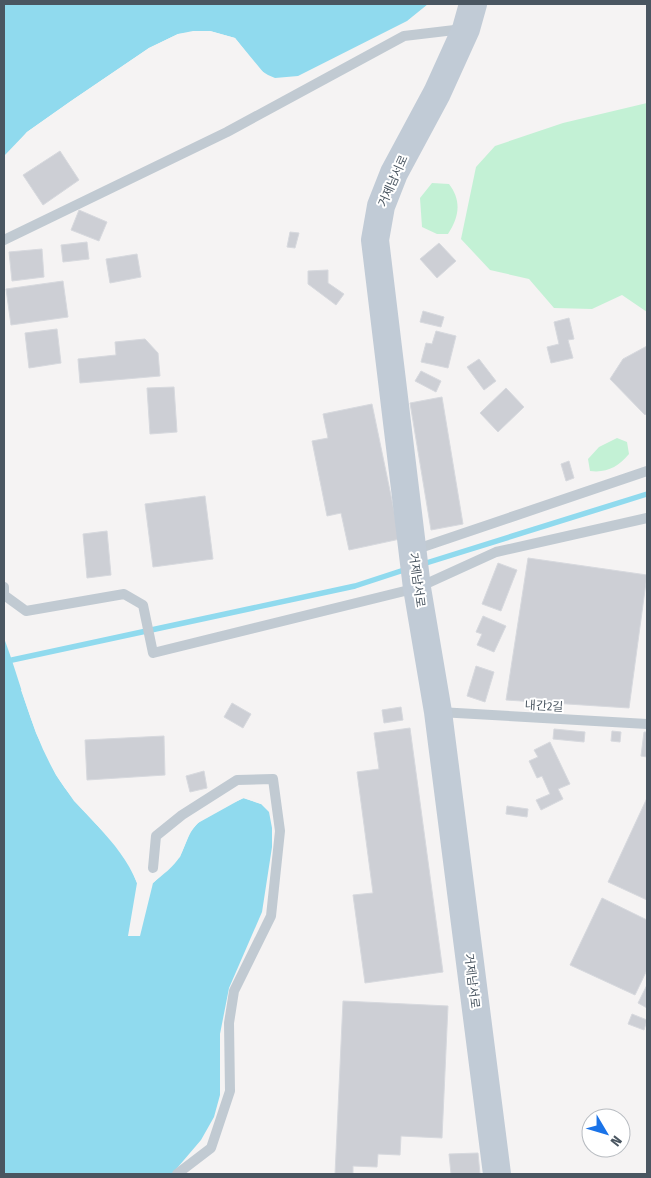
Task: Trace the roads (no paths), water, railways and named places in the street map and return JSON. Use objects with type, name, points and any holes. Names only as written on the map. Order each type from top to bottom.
[{"type":"main road","name":"거제남서로","points":[[470,16],[437,93],[394,173],[381,206],[375,240],[417,588],[438,712],[496,1174]]},
{"type":"lane","points":[[4,240],[227,132],[404,36],[470,16]]},
{"type":"lane","points":[[413,550],[647,471]]},
{"type":"lane","points":[[4,587],[4,595],[26,611],[124,594],[143,605],[153,653],[417,588],[496,552],[647,518]]},
{"type":"lane","name":"내간2길","points":[[438,712],[647,724]]},
{"type":"lane","points":[[153,868],[156,836],[182,816],[238,780],[273,778],[280,832],[271,916],[234,991],[229,1024],[230,1091],[211,1148],[177,1174]]},
{"type":"water","points":[[4,4],[428,4],[407,21],[298,76],[275,78],[268,75],[260,70],[235,38],[210,31],[178,34],[149,48],[71,101],[27,132],[4,156]]},
{"type":"water","points":[[4,638],[39,741],[55,773],[75,801],[110,839],[130,867],[137,883],[153,883],[168,871],[180,856],[193,828],[201,820],[225,806],[244,798],[261,804],[269,812],[272,828],[272,847],[262,912],[229,988],[220,1034],[220,1095],[214,1117],[201,1140],[172,1174],[4,1174]]},
{"type":"waterway","points":[[423,564],[647,494]]},
{"type":"waterway","points":[[12,660],[355,586],[407,569]]}]
